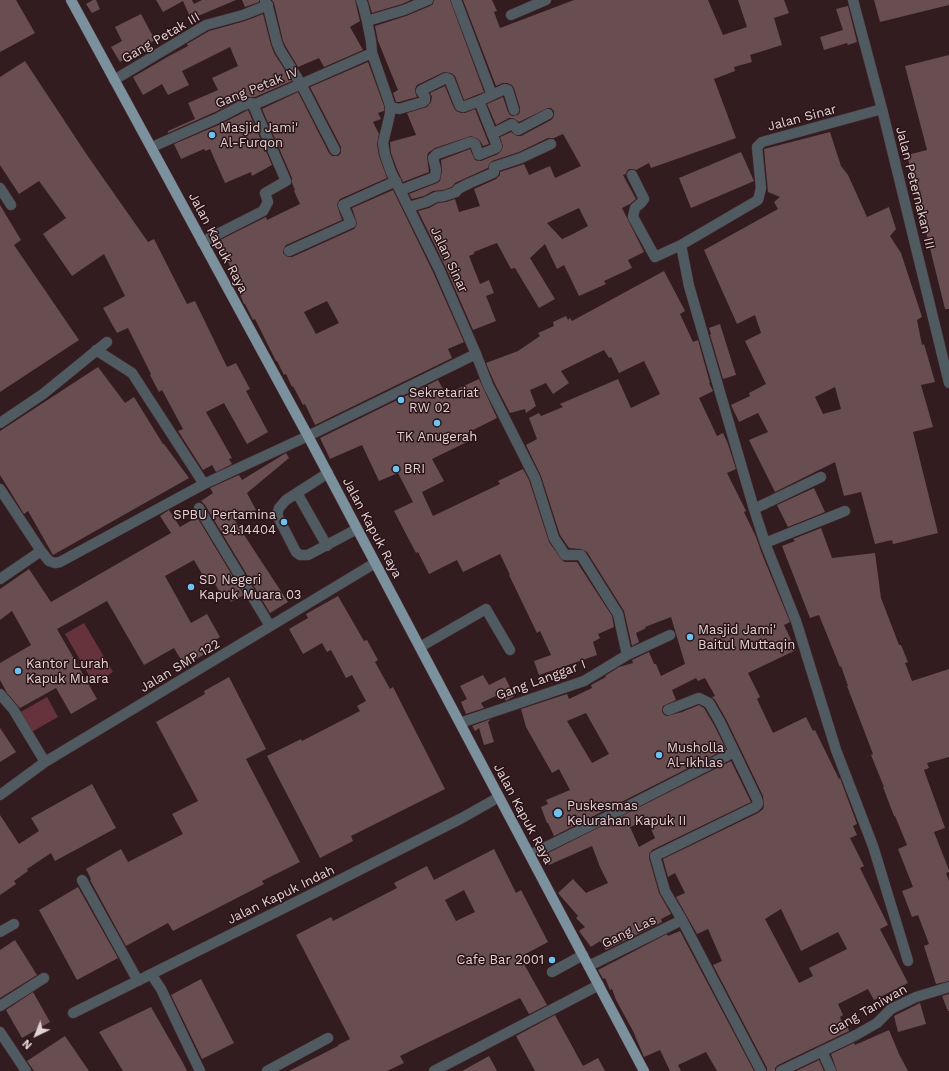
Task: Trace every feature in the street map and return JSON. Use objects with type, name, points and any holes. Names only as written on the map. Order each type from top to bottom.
[{"type":"main road","name":"Jalan Kapuk Raya","points":[[71,0],[358,529],[644,1071]]},
{"type":"street","name":"Jalan Sinar","points":[[360,0],[363,5],[367,21],[372,53],[390,107],[390,114],[383,143],[385,155],[391,172],[439,269],[488,385],[535,478],[554,538],[565,555],[581,555],[618,614],[628,655]]},
{"type":"street","points":[[367,21],[404,10],[428,0]]},
{"type":"street","points":[[456,0],[492,95]]},
{"type":"street","points":[[511,15],[546,0]]},
{"type":"street","name":"Jalan Peternakan III","points":[[853,0],[882,109],[949,383]]},
{"type":"street","name":"Gang Petak III","points":[[114,80],[152,59],[206,25],[244,15],[266,3]]},
{"type":"street","points":[[266,3],[280,50],[301,84],[335,150]]},
{"type":"street","name":"Gang Petak IV","points":[[152,147],[218,118],[241,106],[250,103],[256,104],[372,53]]},
{"type":"street","points":[[390,107],[399,109],[423,102],[425,97],[421,91],[446,78],[450,81],[460,106],[463,107],[506,89],[508,90],[514,110]]},
{"type":"street","points":[[401,190],[435,177],[436,170],[433,158],[437,154],[471,142],[475,144],[478,154],[480,155],[496,148],[497,146],[479,101]]},
{"type":"street","points":[[202,242],[262,211],[268,202],[265,193],[286,181],[254,107],[256,104]]},
{"type":"street","name":"Jalan Sinar","points":[[632,175],[644,199],[635,208],[633,217],[655,257],[681,245],[758,200],[761,188],[756,147],[762,142],[882,109]]},
{"type":"street","points":[[492,134],[512,124],[518,130],[548,114]]},
{"type":"street","points":[[409,207],[426,202],[436,197],[456,192],[458,189],[470,183],[493,174],[494,167],[521,158],[551,144]]},
{"type":"street","points":[[289,251],[351,223],[343,205],[396,181]]},
{"type":"street","points":[[0,188],[11,205]]},
{"type":"street","points":[[681,245],[689,286],[754,509],[765,543],[796,621],[836,750],[873,846],[908,961]]},
{"type":"street","points":[[0,422],[43,394],[107,342]]},
{"type":"street","points":[[96,350],[132,373],[204,484]]},
{"type":"street","points":[[0,490],[49,561],[55,563],[60,562],[204,484],[308,436],[476,354]]},
{"type":"street","points":[[328,473],[286,500],[277,515],[296,552],[300,555],[308,555],[358,529]]},
{"type":"street","points":[[754,509],[822,477]]},
{"type":"street","points":[[297,493],[327,546]]},
{"type":"street","points":[[199,508],[270,626]]},
{"type":"street","points":[[765,543],[845,511]]},
{"type":"street","points":[[0,579],[41,551]]},
{"type":"street","name":"Jalan SMP 122","points":[[0,794],[45,762],[375,563]]},
{"type":"street","points":[[420,647],[486,609],[510,650]]},
{"type":"street","name":"Gang Langgar I","points":[[460,723],[584,681],[628,655],[670,635]]},
{"type":"street","points":[[0,694],[13,709],[45,762]]},
{"type":"street","points":[[668,710],[699,698],[710,703],[757,800],[758,804],[755,807],[655,856],[665,891],[682,920],[761,1071]]},
{"type":"street","points":[[530,855],[734,752]]},
{"type":"street","name":"Jalan Kapuk Indah","points":[[73,1012],[472,813],[499,797]]},
{"type":"street","points":[[82,880],[138,980]]},
{"type":"street","name":"Gang Las","points":[[588,965],[595,963],[682,920]]},
{"type":"street","points":[[0,932],[14,924]]},
{"type":"street","points":[[552,972],[582,955]]},
{"type":"street","points":[[151,974],[162,989],[200,1071]]},
{"type":"street","points":[[0,1006],[44,978]]},
{"type":"street","points":[[434,1071],[599,985]]},
{"type":"street","name":"Gang Taniwan","points":[[781,1071],[856,1035],[877,1023],[891,1009],[916,997],[949,987]]},
{"type":"street","points":[[0,1032],[26,1071]]},
{"type":"street","points":[[267,1071],[328,1038]]},
{"type":"street","points":[[822,1051],[831,1071]]},
{"type":"shaded area","points":[[84,623],[113,672],[94,684],[65,634]]},
{"type":"shaded area","points":[[47,697],[58,717],[28,734],[17,714]]},
{"type":"building","points":[[0,0],[16,0],[35,33],[0,52]]},
{"type":"building","points":[[96,0],[100,9],[92,13],[86,4]]},
{"type":"building","points":[[156,0],[192,0],[194,4],[202,0],[236,0],[191,19],[183,1],[163,12]]},
{"type":"building","points":[[242,0],[259,0],[259,2],[245,7]]},
{"type":"building","points":[[272,0],[355,0],[360,21],[350,27],[363,50],[324,67],[319,58],[298,67],[283,41]]},
{"type":"building","points":[[368,0],[411,0],[372,13]]},
{"type":"building","points":[[434,0],[450,0],[484,92],[464,100],[455,76],[451,73],[444,72],[417,85],[415,92],[417,97],[396,102],[393,93],[398,90],[378,41],[375,26],[430,6],[433,4]]},
{"type":"building","points":[[463,0],[492,0],[497,11],[494,12],[500,28],[574,0],[708,0],[723,35],[747,27],[738,0],[784,0],[789,13],[774,18],[782,45],[750,55],[752,62],[734,67],[735,71],[714,79],[736,138],[651,168],[649,163],[636,170],[629,169],[626,174],[623,175],[636,199],[622,208],[644,252],[628,260],[632,268],[604,281],[606,284],[579,296],[564,265],[557,269],[545,244],[530,258],[555,299],[539,308],[515,268],[511,269],[497,243],[494,244],[474,252],[474,254],[469,256],[480,284],[489,280],[494,293],[486,296],[496,321],[473,330],[445,266],[418,211],[429,208],[438,203],[455,199],[459,212],[480,206],[474,189],[496,179],[500,175],[500,172],[524,164],[529,175],[550,166],[555,178],[581,166],[563,134],[554,138],[548,138],[519,152],[492,161],[488,168],[455,183],[452,187],[433,191],[424,196],[412,199],[409,194],[440,181],[442,171],[441,160],[470,149],[475,160],[481,161],[498,154],[501,151],[503,146],[500,137],[511,132],[517,136],[521,136],[553,118],[554,111],[551,108],[548,108],[519,122],[513,118],[509,118],[496,125],[487,104],[503,97],[510,115],[518,115],[520,108],[512,85],[503,83],[496,86]],"holes":[[[579,208],[588,226],[562,239],[547,223]]]},
{"type":"building","points":[[874,0],[949,0],[949,5],[880,22]]},
{"type":"building","points":[[848,6],[857,42],[848,45],[847,43],[824,50],[820,37],[843,30],[836,9]]},
{"type":"building","points":[[141,14],[155,40],[120,62],[111,47],[122,41],[115,27]]},
{"type":"building","points":[[263,14],[274,53],[292,81],[255,97],[248,97],[239,100],[168,133],[168,131],[195,119],[188,103],[218,90],[212,78],[238,66],[230,47],[182,71],[189,85],[168,95],[162,84],[143,95],[133,77],[188,46],[187,44],[209,31],[245,21]]},
{"type":"building","points":[[949,55],[949,309],[945,309],[907,155],[927,150],[905,66]]},
{"type":"building","points":[[25,61],[87,155],[148,242],[154,239],[187,304],[195,301],[227,367],[236,363],[250,389],[246,391],[268,432],[247,444],[224,403],[206,412],[232,458],[229,459],[232,464],[216,472],[212,465],[203,470],[178,431],[183,429],[162,390],[159,392],[128,328],[117,333],[103,308],[125,296],[104,254],[72,276],[43,234],[66,218],[39,181],[19,194],[0,165],[0,77]]},
{"type":"building","points":[[368,62],[384,106],[384,111],[378,113],[381,119],[373,122],[379,134],[377,144],[379,156],[387,178],[340,199],[337,205],[342,220],[286,245],[283,253],[286,256],[292,257],[354,229],[357,223],[352,208],[393,190],[433,272],[464,342],[448,349],[452,358],[315,425],[305,404],[303,405],[286,374],[284,375],[255,319],[253,320],[244,304],[238,290],[240,289],[225,255],[223,256],[216,242],[266,217],[267,220],[300,204],[294,191],[292,178],[262,109],[298,92],[329,153],[332,156],[338,156],[341,153],[341,147],[310,87]],"holes":[[[327,301],[339,323],[316,334],[304,312]]]},
{"type":"building","points":[[445,86],[456,111],[465,113],[475,109],[489,144],[483,146],[478,139],[471,136],[435,148],[428,153],[427,157],[429,172],[403,182],[391,153],[390,142],[416,135],[407,113],[427,107],[431,102],[432,97],[430,93]]},
{"type":"building","points":[[248,110],[272,165],[252,176],[251,172],[225,183],[210,149],[205,151],[204,149],[181,159],[174,144],[221,124]]},
{"type":"building","points":[[830,132],[841,166],[848,175],[867,217],[889,207],[896,229],[890,236],[901,253],[922,317],[917,320],[922,345],[924,344],[935,382],[921,385],[933,427],[913,432],[938,533],[893,544],[892,540],[875,544],[861,492],[844,496],[835,462],[775,492],[749,440],[768,432],[758,413],[739,422],[731,405],[750,396],[749,393],[766,384],[745,341],[761,333],[755,315],[737,324],[704,250],[778,209],[774,202],[780,197],[768,192],[764,149]],"holes":[[[835,387],[841,409],[823,414],[815,397]]]},
{"type":"building","points":[[741,152],[754,181],[691,208],[679,178]]},
{"type":"building","points":[[0,205],[21,240],[14,245],[79,340],[0,392]]},
{"type":"building","points":[[664,271],[685,311],[680,314],[693,342],[698,340],[709,383],[713,391],[699,398],[717,436],[723,433],[728,444],[736,469],[727,473],[746,511],[744,512],[756,537],[790,622],[784,625],[796,650],[748,673],[760,697],[757,699],[773,733],[806,717],[813,731],[815,730],[839,779],[840,778],[857,824],[853,826],[857,835],[850,838],[864,866],[860,868],[888,925],[880,929],[908,983],[874,1000],[868,989],[838,1004],[843,1015],[840,1017],[842,1023],[845,1022],[849,1031],[778,1065],[775,1068],[775,1071],[767,1071],[767,1068],[713,965],[722,961],[708,929],[697,934],[676,897],[685,893],[675,873],[668,877],[663,859],[758,813],[764,806],[763,796],[726,719],[712,697],[715,696],[705,678],[698,681],[696,678],[672,690],[676,700],[663,706],[662,712],[667,716],[699,705],[704,708],[726,749],[554,836],[541,807],[548,804],[546,800],[570,790],[559,769],[552,773],[526,727],[521,709],[567,694],[569,699],[592,688],[591,685],[606,677],[605,676],[619,667],[633,663],[632,660],[649,652],[661,676],[685,664],[671,617],[645,627],[646,628],[636,633],[639,642],[632,646],[624,611],[587,552],[581,549],[569,548],[560,535],[541,476],[526,445],[537,439],[529,418],[539,413],[541,416],[563,407],[560,404],[618,379],[631,408],[660,394],[644,361],[619,373],[611,357],[609,358],[604,350],[561,371],[569,383],[553,394],[546,383],[530,390],[536,406],[526,413],[525,409],[510,413],[486,363],[518,351],[540,336],[538,333],[554,326],[553,322],[566,316],[568,320],[570,318],[572,321]],"holes":[[[586,713],[609,754],[592,763],[567,721]],[[781,909],[801,951],[838,932],[847,949],[809,968],[813,976],[799,983],[765,919]]]},
{"type":"building","points":[[720,324],[736,375],[723,379],[709,328]]},
{"type":"building","points":[[98,367],[125,403],[134,397],[163,444],[189,478],[53,555],[28,511],[24,514],[0,475],[0,431]]},
{"type":"building","points":[[479,379],[497,418],[465,434],[469,441],[432,459],[444,481],[422,492],[433,516],[500,484],[498,481],[523,469],[529,480],[549,542],[562,560],[565,562],[577,562],[612,616],[614,627],[598,634],[600,638],[593,642],[597,655],[539,675],[534,661],[551,655],[540,631],[537,633],[500,554],[463,572],[457,560],[429,574],[394,511],[413,502],[398,473],[379,481],[362,445],[330,459],[320,438],[438,380],[446,394]]},
{"type":"building","points":[[286,453],[289,458],[247,493],[256,510],[235,521],[288,602],[270,613],[205,505],[201,501],[213,493],[210,488],[239,475],[242,480]]},
{"type":"building","points":[[814,488],[825,512],[788,527],[777,505]]},
{"type":"building","points":[[169,510],[180,527],[197,517],[244,595],[231,602],[226,593],[221,595],[212,578],[206,581],[194,560],[165,576],[191,623],[207,614],[220,637],[205,646],[209,652],[184,665],[174,648],[144,665],[107,601],[57,629],[97,699],[71,714],[56,688],[20,708],[7,693],[0,680],[0,663],[31,645],[12,611],[0,620],[0,589],[29,569],[51,602],[171,533],[160,516]]},
{"type":"building","points":[[821,528],[832,558],[875,553],[881,598],[899,645],[901,645],[908,662],[905,663],[912,681],[949,669],[949,757],[927,763],[929,768],[924,770],[945,828],[934,832],[949,870],[949,872],[946,873],[949,881],[949,981],[936,984],[924,946],[929,944],[918,915],[912,917],[902,891],[913,887],[898,849],[907,845],[894,816],[871,755],[873,754],[841,666],[840,667],[819,615],[810,618],[782,546],[795,541],[793,539]]},
{"type":"building","points":[[338,596],[364,641],[367,640],[378,660],[375,662],[390,689],[393,687],[445,789],[351,836],[353,841],[320,858],[267,756],[301,739],[302,741],[360,711],[357,706],[366,701],[352,675],[346,678],[331,650],[327,652],[322,643],[303,654],[289,629],[308,618],[306,614]]},
{"type":"building","points":[[483,675],[489,685],[505,677],[514,696],[506,701],[502,693],[481,703],[484,708],[466,714],[461,702],[467,699],[460,686]]},
{"type":"building","points":[[229,677],[266,749],[246,759],[300,862],[262,881],[264,884],[173,931],[168,923],[126,946],[90,880],[91,879],[86,869],[121,849],[128,862],[183,834],[172,814],[198,801],[156,722],[205,694],[204,691]]},
{"type":"building","points":[[491,719],[488,722],[494,742],[484,745],[479,728],[475,731],[472,726]]},
{"type":"building","points":[[0,728],[16,752],[0,762]]},
{"type":"building","points":[[731,761],[751,802],[652,850],[649,854],[649,858],[659,893],[671,914],[661,919],[662,922],[606,950],[600,941],[591,947],[579,931],[585,927],[576,918],[578,916],[558,893],[573,879],[586,893],[608,883],[592,846],[549,865],[544,855]],"holes":[[[647,820],[655,838],[639,847],[630,827]]]},
{"type":"building","points":[[92,784],[116,828],[55,861],[51,853],[27,869],[28,871],[14,881],[16,884],[0,895],[0,815],[19,844],[39,831],[31,818]]},
{"type":"building","points":[[494,849],[516,893],[521,890],[548,942],[520,957],[547,1005],[529,1014],[520,998],[400,1056],[404,1063],[387,1071],[289,1071],[350,1039],[296,935],[331,917],[333,921],[397,888],[394,883],[427,866],[434,880]],"holes":[[[464,890],[475,912],[456,921],[445,900]]]},
{"type":"building","points":[[78,887],[118,958],[77,980],[39,910]]},
{"type":"building","points":[[680,931],[754,1071],[717,1071],[706,1052],[678,1065],[681,1071],[670,1071],[660,1050],[644,1057],[612,989],[610,990],[605,978],[603,979],[598,970],[667,934],[668,936]]},
{"type":"building","points":[[15,940],[37,975],[0,998],[0,950]]},
{"type":"building","points":[[201,979],[234,1043],[202,1059],[171,995]]},
{"type":"building","points":[[33,992],[50,1022],[22,1038],[6,1010]]},
{"type":"building","points":[[949,994],[949,1011],[948,1011],[942,996]]},
{"type":"building","points":[[920,1003],[926,1024],[898,1032],[894,1016]]},
{"type":"building","points":[[151,1007],[187,1071],[123,1071],[99,1032]]},
{"type":"building","points":[[555,1015],[583,1066],[598,1058],[605,1071],[535,1071],[516,1036]]},
{"type":"building","points":[[889,1030],[908,1071],[837,1071],[831,1054],[854,1043],[855,1045]]},
{"type":"building","points":[[65,1036],[89,1071],[34,1071],[27,1061]]},
{"type":"building","points":[[489,1056],[497,1071],[462,1071]]},
{"type":"building","points":[[819,1060],[824,1071],[796,1071]]},
{"type":"place","name":"Masjid Jami' Al-Furqon","points":[[212,135]]},
{"type":"place","name":"Sekretariat RW 02","points":[[401,400]]},
{"type":"place","name":"TK Anugerah","points":[[437,423]]},
{"type":"place","name":"BRI","points":[[396,469]]},
{"type":"place","name":"SPBU Pertamina 34.14404","points":[[284,522]]},
{"type":"place","name":"SD Negeri Kapuk Muara 03","points":[[191,587]]},
{"type":"place","name":"Masjid Jami' Baitul Muttaqin","points":[[690,637]]},
{"type":"place","name":"Kantor Lurah Kapuk Muara","points":[[18,671]]},
{"type":"place","name":"Musholla Al-Ikhlas","points":[[659,755]]},
{"type":"place","name":"Puskesmas Kelurahan Kapuk II","points":[[558,813]]},
{"type":"place","name":"Cafe Bar 2001","points":[[552,960]]}]
